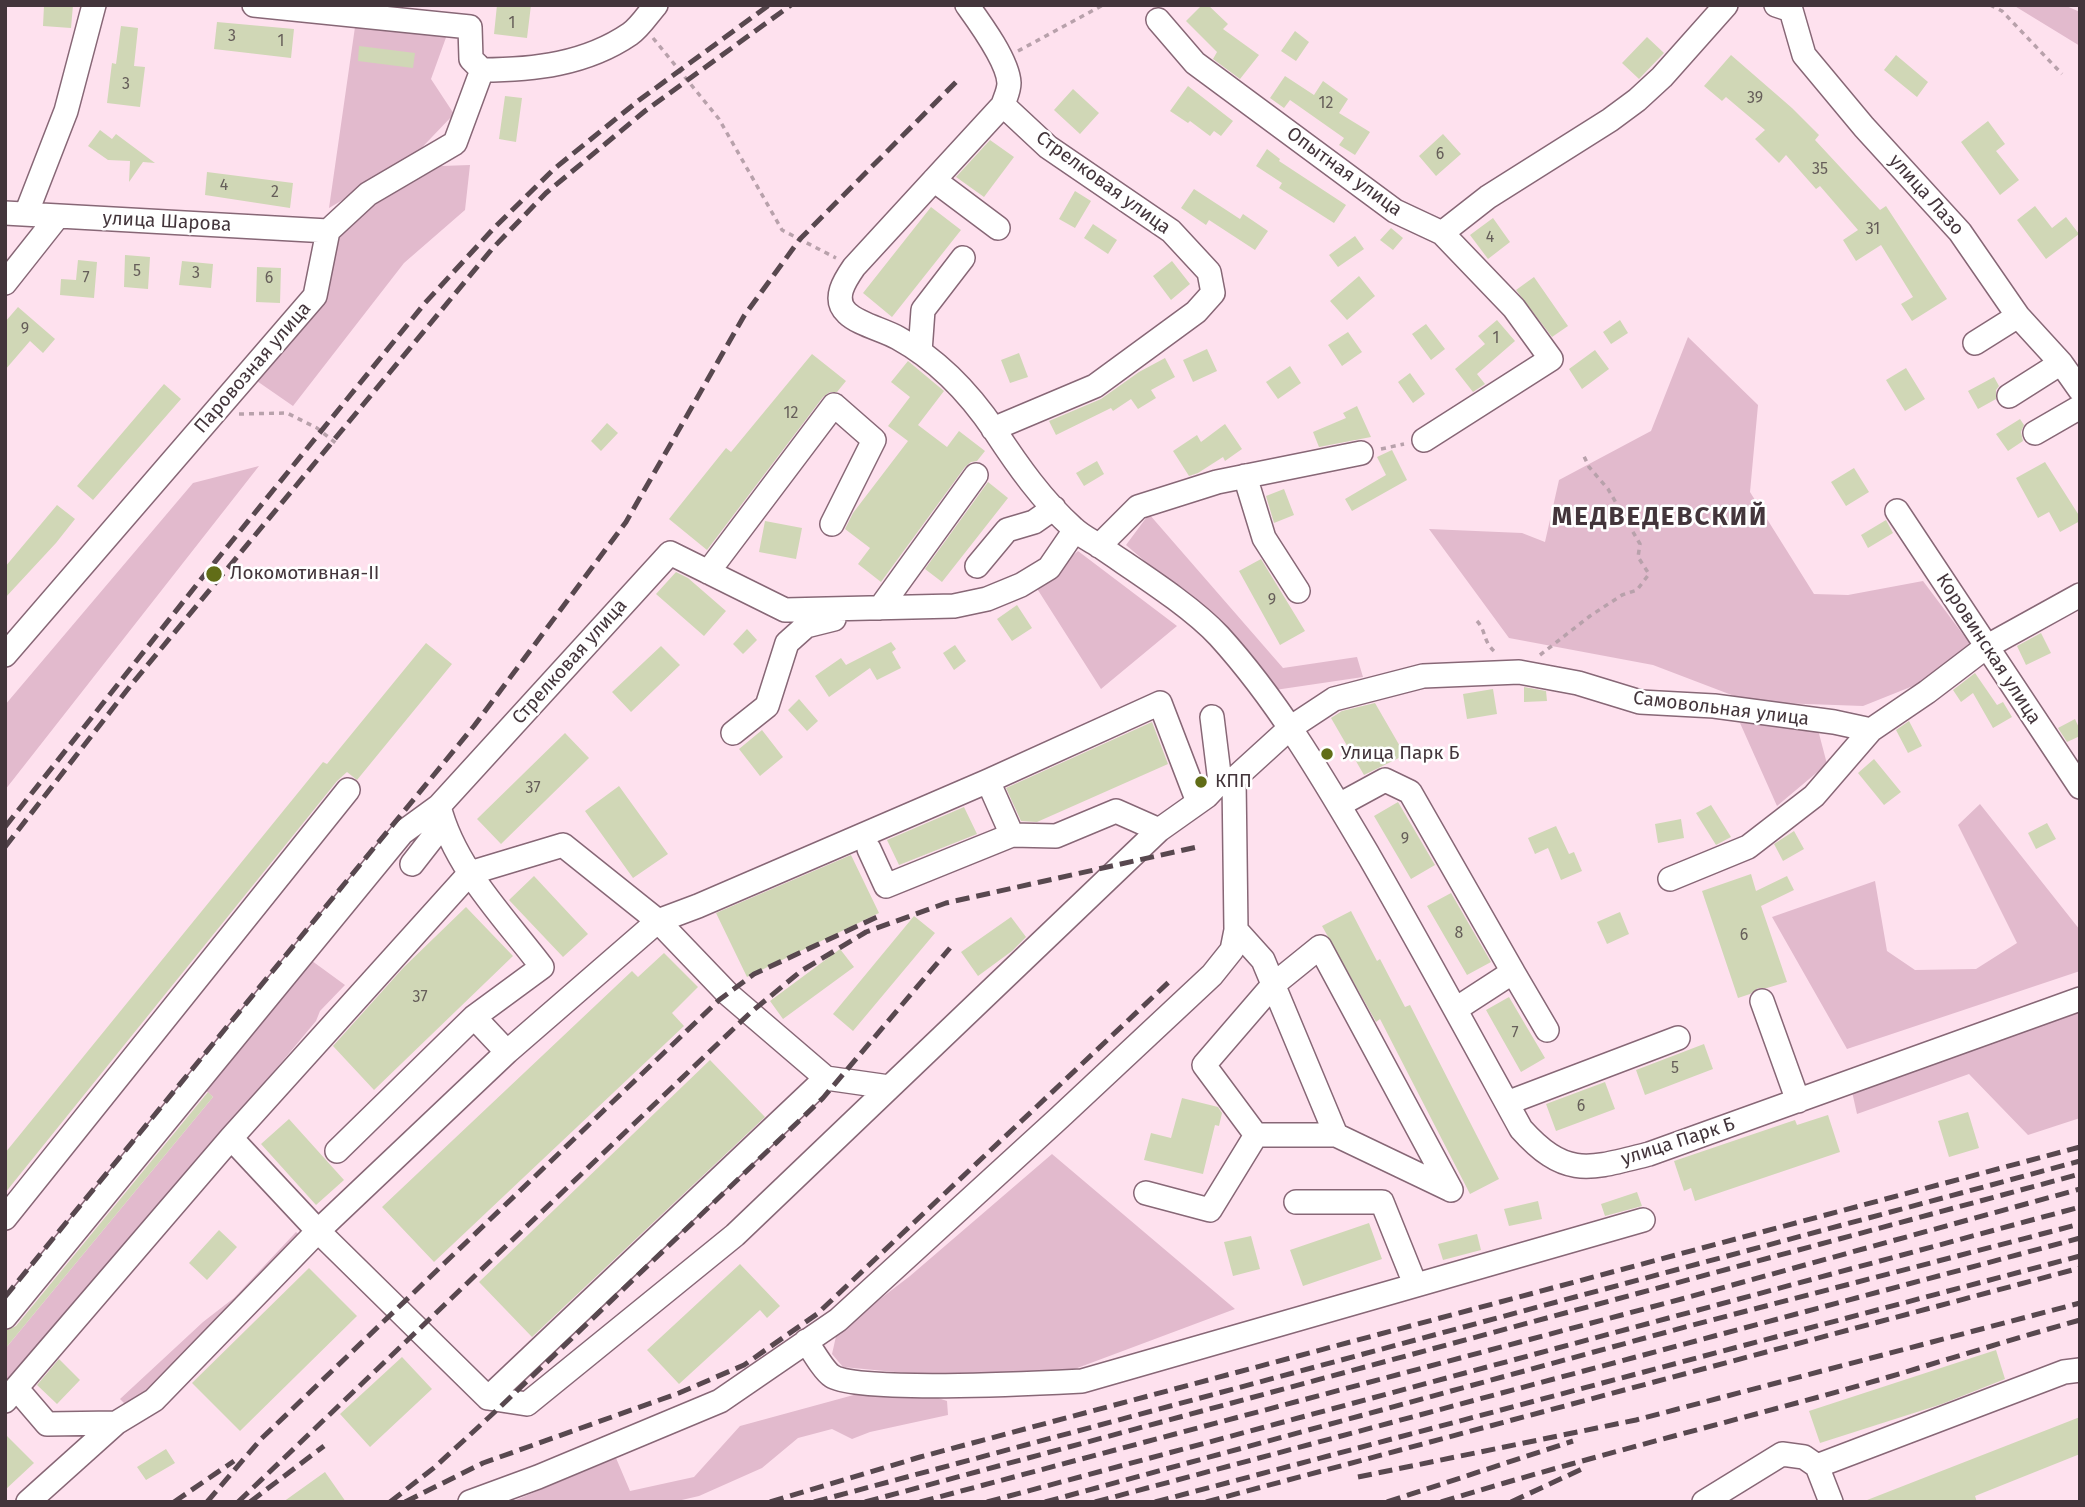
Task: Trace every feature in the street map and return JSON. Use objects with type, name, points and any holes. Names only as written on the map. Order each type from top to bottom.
[{"type":"street","points":[[15,214],[66,111],[94,5]]},
{"type":"street","points":[[254,5],[470,16],[471,59],[482,70],[525,70],[589,57],[632,33],[648,14]]},
{"type":"street","points":[[967,5],[1008,76],[1009,88],[1003,105],[853,267],[841,288],[840,300],[846,313],[897,337],[940,366],[965,392],[1021,472],[1075,530],[1173,598],[1216,634],[1290,728]]},
{"type":"street","points":[[1442,233],[1488,197],[1637,100],[1662,77],[1726,5]]},
{"type":"street","name":"улица Лазо","points":[[1776,5],[1791,10],[1804,55],[1864,127],[1961,232],[2018,316],[2061,363],[2080,390]]},
{"type":"street","name":"Опытная улица","points":[[1158,20],[1195,63],[1395,211],[1442,233],[1514,308],[1551,359],[1424,440]]},
{"type":"street","points":[[328,231],[368,194],[455,143],[482,70]]},
{"type":"street","name":"Стрелковая улица","points":[[993,429],[1095,386],[1196,312],[1213,293],[1209,272],[1171,230],[1048,147],[1003,105]]},
{"type":"street","points":[[934,180],[998,228]]},
{"type":"street","name":"улица Шарова","points":[[15,214],[328,231]]},
{"type":"street","points":[[5,283],[58,216]]},
{"type":"street","name":"Паровозная улица","points":[[5,654],[315,296],[328,231]]},
{"type":"street","points":[[920,352],[923,310],[963,258]]},
{"type":"street","points":[[1975,343],[2018,316]]},
{"type":"street","points":[[2009,396],[2061,363]]},
{"type":"street","points":[[708,572],[834,405],[874,440],[832,523]]},
{"type":"street","points":[[2035,433],[2080,407]]},
{"type":"street","points":[[1099,546],[1138,508],[1217,482],[1361,453]]},
{"type":"street","points":[[733,733],[767,706],[787,643],[806,625],[874,608],[976,475]]},
{"type":"street","points":[[1245,476],[1264,538],[1298,592]]},
{"type":"street","points":[[977,566],[1007,530],[1034,522],[1054,508]]},
{"type":"street","name":"Коровинская улица","points":[[1897,511],[2080,788]]},
{"type":"street","name":"Стрелковая улица","points":[[5,1317],[402,832],[442,815],[670,553],[785,610],[954,607],[1021,585],[1049,568],[1075,530]]},
{"type":"street","points":[[1670,879],[1748,847],[1814,796],[1871,730],[1986,647],[2080,595]]},
{"type":"street","name":"Самовольная улица","points":[[488,1398],[527,1404],[735,1235],[1158,830],[1227,781],[1290,728],[1334,699],[1423,676],[1519,672],[1578,683],[1640,702],[1714,706],[1835,722],[1871,730]]},
{"type":"street","points":[[29,1502],[116,1423],[154,1400],[318,1231],[508,1052],[658,920],[698,906],[988,781],[1160,703],[1198,802]]},
{"type":"street","points":[[470,1502],[538,1477],[720,1401],[838,1320],[1212,975],[1232,950],[1236,930],[1227,781],[1212,717]]},
{"type":"street","name":"улица Парк Б","points":[[1290,728],[1339,805],[1521,1129],[1539,1148],[1561,1163],[1581,1167],[1604,1166],[1648,1154],[2080,999]]},
{"type":"street","points":[[1339,805],[1385,780],[1410,792],[1547,1030]]},
{"type":"street","points":[[988,781],[1012,835]]},
{"type":"street","points":[[5,1218],[348,790]]},
{"type":"street","points":[[869,849],[886,886],[1012,835],[1056,836],[1116,811],[1158,830]]},
{"type":"street","points":[[412,864],[442,815]]},
{"type":"street","points":[[337,1151],[474,1017],[542,967],[470,873],[442,815]]},
{"type":"street","points":[[116,1423],[47,1424],[11,1395],[231,1138],[470,873],[563,845],[658,920],[728,994],[825,1078],[889,1087]]},
{"type":"street","points":[[1236,930],[1263,960],[1336,1135]]},
{"type":"street","points":[[1320,947],[1451,1191],[1336,1135],[1256,1135],[1204,1065],[1273,985],[1320,947]]},
{"type":"street","points":[[1456,1009],[1513,972]]},
{"type":"street","points":[[1762,1001],[1798,1101]]},
{"type":"street","points":[[474,1017],[508,1052]]},
{"type":"street","points":[[1507,1103],[1678,1038]]},
{"type":"street","points":[[231,1138],[318,1231],[488,1398],[825,1078]]},
{"type":"street","points":[[1146,1193],[1210,1210],[1256,1135]]},
{"type":"street","points":[[1296,1202],[1382,1202],[1415,1284]]},
{"type":"street","points":[[806,1341],[832,1376],[864,1384],[1018,1384],[1082,1381],[1643,1220]]},
{"type":"street","points":[[1817,1466],[2064,1373],[2080,1370]]},
{"type":"street","points":[[1704,1502],[1782,1454],[1804,1457],[1817,1466],[1831,1502]]},
{"type":"path","points":[[999,57],[1103,5]]},
{"type":"path","points":[[1990,5],[2002,11],[2062,74]]},
{"type":"path","points":[[648,14],[719,119],[782,230],[853,267]]},
{"type":"path","points":[[212,415],[287,413],[317,428],[337,444]]},
{"type":"path","points":[[1361,453],[1424,440]]},
{"type":"path","points":[[1476,621],[1482,626],[1487,646],[1519,672],[1590,616],[1622,595],[1637,590],[1649,575],[1639,557],[1637,550],[1640,544],[1608,489],[1589,467],[1583,454]]},
{"type":"shaded area","points":[[2013,5],[2064,5],[2080,12],[2080,46]]},
{"type":"shaded area","points":[[355,27],[448,32],[431,79],[454,114],[409,161],[329,208]]},
{"type":"shaded area","points":[[470,165],[465,210],[404,263],[293,406],[254,379],[349,220],[441,166]]},
{"type":"shaded area","points":[[1688,337],[1758,405],[1750,492],[1814,594],[1848,595],[1923,581],[1971,645],[1923,682],[1863,706],[1750,702],[1653,665],[1509,638],[1429,529],[1522,533],[1545,542],[1559,480],[1651,431]]},
{"type":"shaded area","points":[[259,466],[5,790],[5,705],[193,483]]},
{"type":"shaded area","points":[[1149,514],[1283,668],[1357,657],[1363,677],[1275,690],[1212,619],[1126,545]]},
{"type":"shaded area","points":[[1078,551],[1177,626],[1101,689],[1036,587]]},
{"type":"shaded area","points":[[1740,723],[1817,726],[1827,764],[1777,806]]},
{"type":"shaded area","points":[[1980,804],[2080,930],[2080,971],[1847,1049],[1772,917],[1875,881],[1887,951],[1915,970],[1976,969],[2017,943],[1958,825]]},
{"type":"shaded area","points":[[308,958],[345,985],[320,1011],[316,1021],[117,1259],[5,1384],[5,1349],[213,1097],[205,1090]]},
{"type":"shaded area","points":[[2080,1003],[2080,1118],[2028,1135],[1969,1074],[1857,1114],[1851,1087]]},
{"type":"shaded area","points":[[1052,1154],[1235,1309],[1072,1370],[968,1379],[843,1367],[832,1354],[837,1332],[910,1276]]},
{"type":"shaded area","points":[[296,1232],[305,1240],[153,1390],[128,1407],[120,1399],[203,1322],[234,1298]]},
{"type":"shaded area","points":[[917,1391],[947,1401],[948,1415],[870,1432],[852,1439],[832,1429],[798,1438],[762,1468],[699,1496],[673,1502],[511,1502],[616,1458],[630,1491],[694,1477],[740,1426],[861,1393]]},
{"type":"building","points":[[44,5],[73,5],[71,28],[43,26]]},
{"type":"building","points":[[497,5],[531,5],[527,38],[494,34]]},
{"type":"building","points":[[1202,5],[1208,5],[1228,24],[1223,29],[1259,55],[1240,79],[1213,59],[1217,52],[1186,21]]},
{"type":"building","points":[[217,22],[294,29],[291,58],[214,49]]},
{"type":"building","points":[[121,26],[138,28],[134,66],[145,67],[140,107],[107,103],[112,63],[116,64]]},
{"type":"building","points":[[1295,31],[1309,42],[1296,61],[1281,51]]},
{"type":"building","points":[[1647,37],[1664,53],[1639,79],[1622,63]]},
{"type":"building","points":[[359,46],[415,53],[413,68],[358,61]]},
{"type":"building","points":[[1731,55],[1819,135],[1815,140],[1880,210],[1886,206],[1947,299],[1912,321],[1901,304],[1913,297],[1881,245],[1856,261],[1843,240],[1858,230],[1820,186],[1816,189],[1786,155],[1779,163],[1755,139],[1765,130],[1726,97],[1722,101],[1704,86]]},
{"type":"building","points":[[1896,55],[1928,82],[1917,97],[1884,70]]},
{"type":"building","points":[[1285,76],[1314,95],[1323,81],[1348,99],[1339,113],[1370,132],[1355,155],[1339,145],[1344,138],[1290,100],[1284,108],[1270,98]]},
{"type":"building","points":[[1188,86],[1233,121],[1221,136],[1214,131],[1210,136],[1190,121],[1188,123],[1170,111]]},
{"type":"building","points":[[1073,89],[1099,113],[1080,134],[1054,110]]},
{"type":"building","points":[[505,96],[522,98],[516,142],[499,139]]},
{"type":"building","points":[[1988,121],[2005,144],[1996,151],[2019,180],[2000,195],[1961,142]]},
{"type":"building","points":[[100,130],[112,139],[116,134],[155,163],[143,162],[129,182],[130,161],[108,160],[88,146]]},
{"type":"building","points":[[1443,134],[1461,154],[1436,176],[1419,156]]},
{"type":"building","points":[[990,140],[1014,157],[984,197],[956,177]]},
{"type":"building","points":[[1267,149],[1280,159],[1279,161],[1346,205],[1334,223],[1279,188],[1282,183],[1256,166]]},
{"type":"building","points":[[207,172],[293,183],[290,208],[205,195]]},
{"type":"building","points":[[1194,189],[1240,219],[1243,214],[1268,231],[1255,250],[1209,220],[1206,225],[1181,208]]},
{"type":"building","points":[[1075,191],[1091,201],[1075,228],[1059,219]]},
{"type":"building","points":[[2035,206],[2052,228],[2066,217],[2079,234],[2046,259],[2017,220]]},
{"type":"building","points":[[931,207],[961,230],[892,317],[863,293]]},
{"type":"building","points":[[1493,218],[1510,242],[1488,259],[1470,235]]},
{"type":"building","points":[[1093,224],[1117,240],[1108,254],[1084,238]]},
{"type":"building","points":[[1391,228],[1403,238],[1393,250],[1380,240]]},
{"type":"building","points":[[1355,236],[1364,249],[1338,267],[1329,255]]},
{"type":"building","points":[[125,255],[150,257],[148,289],[124,287]]},
{"type":"building","points":[[78,260],[97,262],[94,298],[60,295],[61,279],[76,280]]},
{"type":"building","points":[[182,261],[213,264],[211,288],[179,285]]},
{"type":"building","points":[[1172,261],[1190,284],[1171,300],[1153,276]]},
{"type":"building","points":[[257,267],[281,268],[280,303],[256,302]]},
{"type":"building","points":[[1359,276],[1375,296],[1347,320],[1330,301]]},
{"type":"building","points":[[1534,277],[1568,326],[1552,337],[1516,290]]},
{"type":"building","points":[[18,307],[55,339],[43,353],[30,341],[5,370],[5,322]]},
{"type":"building","points":[[1497,320],[1515,341],[1477,374],[1485,384],[1473,392],[1455,369],[1485,344],[1478,336]]},
{"type":"building","points":[[1620,320],[1628,333],[1611,344],[1603,332]]},
{"type":"building","points":[[1426,324],[1445,349],[1431,360],[1412,334]]},
{"type":"building","points":[[1348,332],[1362,352],[1342,366],[1328,345]]},
{"type":"building","points":[[1207,349],[1217,371],[1193,382],[1183,360]]},
{"type":"building","points":[[1595,350],[1609,369],[1582,389],[1569,369]]},
{"type":"building","points":[[1019,353],[1028,377],[1010,383],[1001,360]]},
{"type":"building","points":[[812,354],[846,381],[837,392],[830,392],[823,397],[707,550],[669,519],[726,448],[731,452]]},
{"type":"building","points":[[1165,358],[1175,377],[1151,390],[1156,398],[1138,409],[1131,399],[1113,411],[1111,408],[1056,435],[1049,421],[1101,399],[1139,372]]},
{"type":"building","points":[[908,361],[944,391],[918,425],[947,447],[959,431],[985,451],[977,461],[965,467],[881,582],[858,564],[870,548],[845,529],[853,513],[908,441],[888,426],[910,397],[891,382]]},
{"type":"building","points":[[1290,366],[1301,383],[1278,399],[1266,382]]},
{"type":"building","points":[[1906,368],[1925,399],[1905,411],[1886,380]]},
{"type":"building","points":[[1410,373],[1425,394],[1413,403],[1398,382]]},
{"type":"building","points":[[1994,377],[1999,386],[1996,399],[1978,409],[1968,391]]},
{"type":"building","points":[[164,384],[181,399],[93,500],[77,486]]},
{"type":"building","points":[[1357,406],[1371,437],[1319,447],[1313,432],[1346,418],[1343,413]]},
{"type":"building","points":[[2020,419],[2024,425],[2021,432],[2023,441],[2008,451],[1996,434]]},
{"type":"building","points":[[607,423],[618,433],[601,451],[591,441]]},
{"type":"building","points":[[1225,424],[1242,449],[1225,461],[1223,457],[1189,476],[1173,451],[1197,435],[1201,442]]},
{"type":"building","points":[[1392,450],[1407,480],[1352,511],[1345,499],[1386,475],[1377,457]]},
{"type":"building","points":[[1097,461],[1104,474],[1084,486],[1076,473]]},
{"type":"building","points":[[2045,462],[2080,517],[2080,521],[2060,532],[2049,512],[2038,518],[2016,478]]},
{"type":"building","points":[[1854,468],[1869,492],[1846,506],[1831,482]]},
{"type":"building","points":[[988,482],[1008,498],[942,582],[925,569]]},
{"type":"building","points":[[1284,489],[1294,515],[1274,523],[1266,496]]},
{"type":"building","points":[[57,505],[75,519],[5,598],[5,567]]},
{"type":"building","points":[[1886,520],[1893,533],[1868,548],[1861,535]]},
{"type":"building","points":[[765,521],[802,528],[796,559],[759,552]]},
{"type":"building","points":[[1261,559],[1305,631],[1280,645],[1239,571]]},
{"type":"building","points":[[676,572],[688,578],[726,611],[704,636],[656,594]]},
{"type":"building","points":[[1017,605],[1032,628],[1012,641],[997,619]]},
{"type":"building","points":[[747,629],[757,640],[743,654],[733,644]]},
{"type":"building","points":[[2041,633],[2051,653],[2026,665],[2017,646]]},
{"type":"building","points":[[891,642],[896,649],[892,652],[901,668],[877,680],[870,668],[829,697],[815,676],[841,658],[846,665]]},
{"type":"building","points":[[426,643],[452,664],[357,780],[347,772],[337,781],[5,1193],[5,1153],[323,762],[327,764]]},
{"type":"building","points":[[955,645],[966,661],[954,670],[943,653]]},
{"type":"building","points":[[661,646],[680,665],[631,712],[612,692]]},
{"type":"building","points":[[1975,673],[1997,705],[2003,702],[2012,717],[1993,728],[1973,693],[1961,702],[1953,690]]},
{"type":"building","points":[[1524,687],[1546,691],[1547,701],[1524,702]]},
{"type":"building","points":[[1493,689],[1497,714],[1467,719],[1463,694]]},
{"type":"building","points":[[799,699],[818,721],[807,731],[788,710]]},
{"type":"building","points":[[1375,703],[1405,755],[1364,775],[1331,718],[1342,711]]},
{"type":"building","points":[[2075,719],[2080,736],[2067,742],[2058,728]]},
{"type":"building","points":[[1909,721],[1922,746],[1908,753],[1896,730]]},
{"type":"building","points":[[1152,722],[1168,764],[1037,822],[1021,821],[1006,788]]},
{"type":"building","points":[[762,730],[783,757],[760,776],[739,749]]},
{"type":"building","points":[[565,733],[589,758],[501,844],[477,819]]},
{"type":"building","points":[[1874,759],[1901,792],[1884,805],[1858,773]]},
{"type":"building","points":[[619,786],[668,854],[633,878],[585,811]]},
{"type":"building","points":[[1398,802],[1435,865],[1411,879],[1374,816]]},
{"type":"building","points":[[1711,805],[1731,837],[1716,845],[1696,813]]},
{"type":"building","points":[[964,807],[977,834],[899,865],[887,840]]},
{"type":"building","points":[[1681,819],[1684,838],[1658,843],[1655,824]]},
{"type":"building","points":[[2047,823],[2056,839],[2036,849],[2028,833]]},
{"type":"building","points":[[1556,826],[1569,854],[1574,852],[1582,871],[1561,880],[1548,848],[1535,854],[1528,838]]},
{"type":"building","points":[[1794,831],[1804,849],[1783,861],[1774,844]]},
{"type":"building","points":[[851,855],[879,913],[747,977],[716,913]]},
{"type":"building","points":[[1751,874],[1756,891],[1787,876],[1794,890],[1761,906],[1787,982],[1758,988],[1738,998],[1702,891]]},
{"type":"building","points":[[534,876],[588,934],[563,957],[509,900]]},
{"type":"building","points":[[1451,893],[1491,962],[1467,975],[1427,906]]},
{"type":"building","points":[[466,907],[513,956],[374,1090],[333,1046],[404,967]]},
{"type":"building","points":[[1351,911],[1405,1007],[1410,1005],[1499,1179],[1470,1194],[1380,1019],[1376,1022],[1322,926]]},
{"type":"building","points":[[1620,912],[1629,934],[1607,944],[1597,922]]},
{"type":"building","points":[[914,916],[935,933],[853,1031],[833,1014]]},
{"type":"building","points":[[1011,917],[1026,937],[978,976],[961,952]]},
{"type":"building","points":[[840,949],[854,967],[783,1019],[770,1001]]},
{"type":"building","points":[[664,953],[698,987],[672,1013],[684,1026],[434,1262],[382,1207],[632,971],[638,977]]},
{"type":"building","points":[[1509,997],[1545,1058],[1521,1072],[1486,1010]]},
{"type":"building","points":[[1704,1044],[1713,1069],[1645,1095],[1636,1070]]},
{"type":"building","points":[[710,1060],[765,1117],[532,1337],[479,1282]]},
{"type":"building","points":[[1605,1082],[1615,1109],[1556,1131],[1546,1104]]},
{"type":"building","points":[[208,1092],[213,1097],[5,1349],[5,1331],[16,1326]]},
{"type":"building","points":[[1182,1098],[1218,1107],[1222,1113],[1219,1126],[1215,1125],[1203,1174],[1144,1160],[1151,1133],[1171,1138]]},
{"type":"building","points":[[1968,1112],[1979,1148],[1949,1157],[1938,1121]]},
{"type":"building","points":[[1828,1115],[1840,1152],[1695,1201],[1691,1188],[1684,1191],[1674,1161],[1795,1120],[1797,1125]]},
{"type":"building","points":[[289,1119],[344,1180],[316,1205],[261,1144]]},
{"type":"building","points":[[1637,1192],[1642,1206],[1605,1216],[1601,1204]]},
{"type":"building","points":[[1538,1201],[1542,1219],[1509,1226],[1504,1209]]},
{"type":"building","points":[[1369,1223],[1382,1259],[1303,1286],[1290,1250]]},
{"type":"building","points":[[219,1230],[237,1247],[207,1280],[189,1263]]},
{"type":"building","points":[[1477,1234],[1481,1250],[1443,1260],[1438,1244]]},
{"type":"building","points":[[1251,1236],[1260,1269],[1233,1276],[1224,1242]]},
{"type":"building","points":[[740,1264],[780,1306],[767,1318],[760,1310],[679,1384],[647,1350]]},
{"type":"building","points":[[309,1268],[357,1316],[240,1431],[192,1383]]},
{"type":"building","points":[[1996,1350],[2005,1379],[1942,1404],[1820,1443],[1809,1411]]},
{"type":"building","points":[[402,1357],[432,1389],[370,1447],[340,1414]]},
{"type":"building","points":[[59,1359],[80,1380],[57,1404],[37,1385]]},
{"type":"building","points":[[2080,1417],[2080,1454],[1975,1496],[1977,1502],[1862,1502]]},
{"type":"building","points":[[5,1434],[34,1463],[5,1490]]},
{"type":"building","points":[[166,1449],[175,1463],[146,1480],[137,1467]]},
{"type":"building","points":[[325,1472],[346,1502],[283,1502]]},
{"type":"railway","points":[[5,827],[425,303],[494,228],[554,169],[638,101],[769,5]]},
{"type":"railway","points":[[5,847],[131,685],[492,249],[546,193],[645,111],[791,5]]},
{"type":"railway","points":[[5,1297],[474,726],[626,522],[744,316],[800,239],[959,79]]},
{"type":"railway","points":[[238,1502],[750,1013],[801,971],[866,932],[946,903],[1197,847]]},
{"type":"railway","points":[[207,1502],[261,1439],[719,1000],[754,974],[877,917]]},
{"type":"railway","points":[[390,1502],[435,1467],[499,1408],[823,1098],[950,948]]},
{"type":"railway","points":[[405,1502],[483,1463],[679,1393],[744,1365],[817,1314],[1173,978]]},
{"type":"railway","points":[[770,1502],[920,1457],[2080,1147]]},
{"type":"railway","points":[[814,1502],[2080,1161]]},
{"type":"railway","points":[[865,1502],[2080,1174]]},
{"type":"railway","points":[[920,1502],[1689,1297],[2080,1189]]},
{"type":"railway","points":[[987,1502],[2080,1207]]},
{"type":"railway","points":[[1045,1502],[1689,1326],[2080,1224]]},
{"type":"railway","points":[[1095,1502],[2080,1238]]},
{"type":"railway","points":[[1155,1502],[2080,1256]]},
{"type":"railway","points":[[1206,1502],[2080,1268]]},
{"type":"railway","points":[[1358,1477],[1636,1420],[2080,1303]]},
{"type":"railway","points":[[1441,1502],[1839,1391],[2080,1320]]},
{"type":"railway","points":[[1387,1502],[1573,1441]]},
{"type":"railway","points":[[250,1502],[324,1446]]},
{"type":"railway","points":[[174,1502],[234,1461]]},
{"type":"railway","points":[[1511,1502],[1584,1468]]},
{"type":"place","name":"Локомотивная-II","points":[[214,574]]},
{"type":"place","name":"Улица Парк Б","points":[[1327,754]]},
{"type":"place","name":"КПП","points":[[1201,782]]},
{"type":"district","name":"МЕДВЕДЕВСКИЙ","points":[[1660,518]]}]
